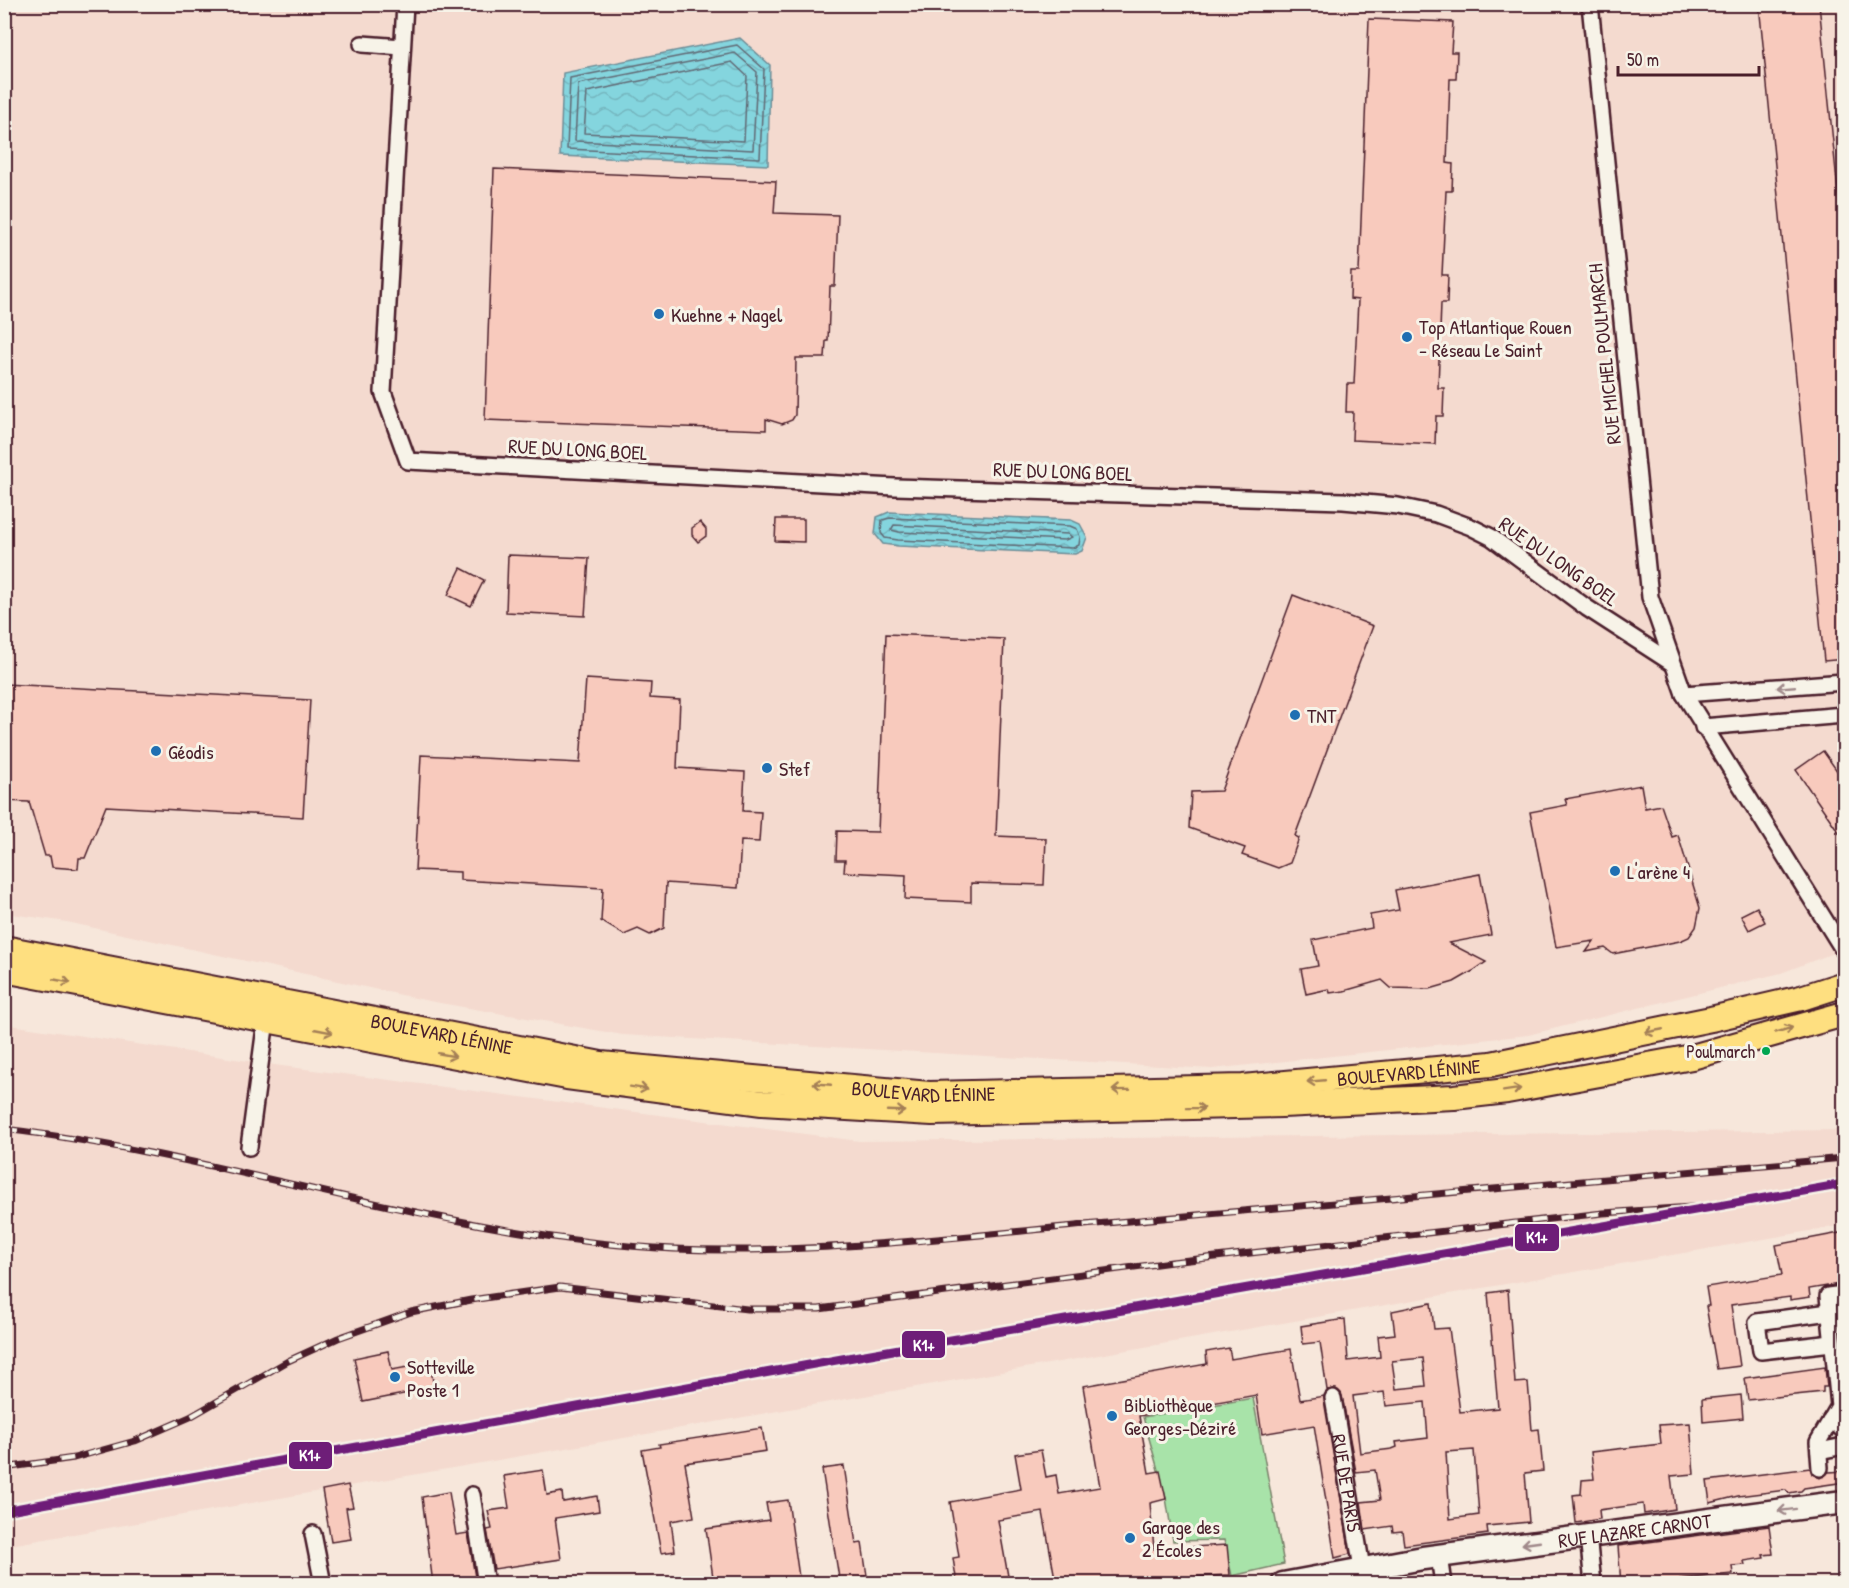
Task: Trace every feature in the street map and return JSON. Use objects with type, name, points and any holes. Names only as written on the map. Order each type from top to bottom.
[{"type":"main road","name":"BOULEVARD LÉNINE","points":[[4,948],[601,1064],[929,1094],[1243,1087],[1480,1065],[1711,1019],[1802,998],[1845,984]]},
{"type":"main road","points":[[4,970],[567,1077],[762,1103],[932,1113],[1282,1105],[1454,1097],[1508,1091],[1692,1057],[1845,1014]]},
{"type":"street","points":[[362,44],[402,47],[405,4]]},
{"type":"street","name":"RUE MICHEL POULMARCH","points":[[1590,4],[1650,597],[1684,694],[1845,951]]},
{"type":"street","name":"RUE DU LONG BOEL","points":[[402,47],[383,392],[408,462],[895,487],[1331,501],[1398,506],[1436,514],[1491,537],[1587,608],[1672,663]]},
{"type":"street","points":[[1684,694],[1845,682]]},
{"type":"street","points":[[1703,727],[1845,715]]},
{"type":"street","points":[[249,1147],[266,1020]]},
{"type":"street","points":[[1820,1468],[1818,1442],[1839,1406],[1828,1296],[1845,1294]]},
{"type":"street","points":[[1829,1312],[1757,1322],[1761,1351],[1833,1343]]},
{"type":"street","name":"RUE DE PARIS","points":[[1333,1398],[1362,1568]]},
{"type":"street","points":[[1831,1419],[1845,1431]]},
{"type":"street","points":[[1819,1451],[1845,1446]]},
{"type":"street","points":[[472,1495],[486,1584]]},
{"type":"street","name":"RUE LAZARE CARNOT","points":[[1431,1557],[1588,1534],[1845,1502]]},
{"type":"street","points":[[313,1534],[322,1584]]},
{"type":"street","points":[[1588,1534],[1593,1584]]},
{"type":"street","points":[[1283,1584],[1431,1557],[1443,1584]]},
{"type":"shaded area","points":[[5,5],[1844,5],[1844,949],[1781,973],[1528,1035],[1212,1069],[623,1035],[429,1001],[67,922],[5,913]]},
{"type":"shaded area","points":[[4,1024],[282,1066],[859,1141],[1844,1130],[1844,1225],[5,1546]]},
{"type":"green space","points":[[1253,1398],[1284,1564],[1232,1576],[1224,1540],[1173,1541],[1166,1498],[1143,1417]]},
{"type":"water","points":[[740,38],[770,65],[768,165],[560,156],[563,73]]},
{"type":"water","points":[[889,512],[1071,520],[1080,524],[1087,537],[1082,551],[1075,554],[898,546],[883,544],[875,534],[877,517]]},
{"type":"building","points":[[1759,4],[1819,4],[1845,261],[1845,659],[1824,661]]},
{"type":"building","points":[[1369,19],[1453,22],[1451,52],[1457,52],[1456,79],[1450,79],[1447,163],[1453,164],[1452,191],[1446,191],[1442,275],[1448,275],[1447,303],[1441,303],[1438,388],[1444,388],[1443,416],[1436,416],[1435,444],[1352,440],[1353,412],[1346,412],[1347,384],[1354,384],[1358,300],[1350,299],[1351,272],[1359,272]]},
{"type":"building","name":"Kuehne + Nagel","points":[[494,169],[776,181],[774,213],[838,215],[835,286],[830,286],[828,341],[826,341],[825,358],[796,358],[795,415],[792,420],[782,424],[766,419],[766,430],[485,420]]},
{"type":"building","points":[[776,519],[804,519],[804,542],[775,541]]},
{"type":"building","points":[[700,522],[706,529],[706,536],[698,542],[692,535],[692,528]]},
{"type":"building","points":[[508,555],[589,558],[585,616],[506,612]]},
{"type":"building","points":[[461,568],[484,580],[471,606],[448,595]]},
{"type":"building","points":[[1293,595],[1373,626],[1295,836],[1299,838],[1290,863],[1278,868],[1242,855],[1245,848],[1189,828],[1191,792],[1221,791]]},
{"type":"building","points":[[886,634],[1004,639],[996,836],[1046,838],[1044,885],[971,883],[971,902],[905,899],[906,875],[844,872],[845,860],[836,860],[837,831],[878,832]]},
{"type":"building","points":[[586,679],[651,683],[650,698],[680,700],[677,768],[745,772],[743,811],[761,812],[759,842],[741,841],[738,888],[666,883],[664,928],[650,935],[638,929],[624,935],[601,921],[603,888],[460,880],[460,872],[415,870],[421,755],[580,763]]},
{"type":"building","name":"Géodis","points":[[4,684],[310,700],[303,817],[106,806],[85,858],[79,858],[78,869],[52,867],[50,856],[45,856],[29,802],[4,801]]},
{"type":"building","points":[[1823,751],[1845,782],[1845,841],[1796,770]]},
{"type":"building","name":"L'arène 4","points":[[1641,785],[1645,808],[1661,805],[1672,837],[1678,835],[1700,908],[1696,927],[1689,937],[1680,941],[1613,954],[1605,948],[1586,952],[1594,941],[1556,947],[1530,812],[1567,805],[1565,799]]},
{"type":"building","points":[[1480,874],[1491,935],[1449,943],[1486,962],[1473,971],[1454,982],[1430,989],[1391,988],[1382,980],[1344,991],[1330,993],[1329,989],[1306,994],[1301,969],[1318,966],[1313,940],[1372,928],[1370,915],[1399,910],[1395,890]]},
{"type":"building","points":[[1757,907],[1765,922],[1749,930],[1741,915]]},
{"type":"building","points":[[1845,1232],[1845,1283],[1809,1289],[1810,1297],[1790,1300],[1790,1297],[1731,1305],[1740,1366],[1717,1369],[1706,1306],[1709,1306],[1706,1287],[1782,1275],[1776,1245]]},
{"type":"building","points":[[1508,1290],[1515,1383],[1528,1382],[1532,1430],[1539,1429],[1543,1471],[1525,1473],[1529,1522],[1487,1526],[1488,1534],[1404,1545],[1402,1531],[1393,1532],[1392,1526],[1365,1530],[1361,1502],[1380,1500],[1375,1470],[1356,1472],[1342,1396],[1336,1389],[1327,1390],[1320,1342],[1303,1344],[1301,1326],[1345,1319],[1348,1361],[1380,1357],[1378,1336],[1395,1334],[1392,1311],[1431,1303],[1434,1329],[1449,1328],[1460,1412],[1498,1408],[1488,1293]],"holes":[[[1423,1358],[1426,1386],[1396,1389],[1392,1361]],[[1384,1392],[1386,1406],[1425,1402],[1428,1438],[1396,1442],[1397,1447],[1392,1449],[1360,1453],[1353,1396]],[[1474,1450],[1479,1515],[1450,1519],[1446,1452]]]},
{"type":"building","points":[[1229,1348],[1231,1359],[1291,1349],[1300,1400],[1324,1396],[1350,1554],[1335,1558],[1314,1425],[1262,1434],[1256,1395],[1139,1416],[1149,1473],[1160,1471],[1166,1499],[1150,1503],[1154,1549],[1227,1545],[1230,1575],[1168,1578],[1168,1584],[1056,1584],[1043,1512],[998,1520],[1008,1576],[957,1584],[953,1558],[959,1557],[950,1502],[1021,1489],[1015,1454],[1041,1450],[1046,1477],[1056,1475],[1059,1494],[1100,1487],[1083,1386],[1207,1364],[1206,1352]]},
{"type":"building","name":"Sotteville Poste 1","points":[[388,1351],[392,1370],[430,1363],[434,1388],[363,1402],[354,1358]]},
{"type":"building","points":[[1825,1367],[1827,1387],[1823,1387],[1823,1392],[1748,1400],[1745,1378]]},
{"type":"building","points":[[1741,1395],[1743,1418],[1703,1422],[1702,1399]]},
{"type":"building","points":[[1690,1423],[1694,1474],[1671,1476],[1675,1509],[1644,1514],[1643,1504],[1599,1510],[1600,1519],[1576,1523],[1573,1495],[1581,1494],[1582,1480],[1594,1479],[1591,1452],[1661,1444],[1659,1425]]},
{"type":"building","points":[[762,1428],[766,1451],[685,1463],[694,1517],[671,1521],[675,1551],[661,1553],[642,1450],[660,1447],[659,1444]]},
{"type":"building","points":[[844,1466],[856,1544],[862,1543],[867,1576],[861,1577],[862,1584],[840,1584],[822,1469]]},
{"type":"building","points":[[1810,1468],[1812,1474],[1820,1478],[1829,1472],[1845,1471],[1845,1482],[1804,1488],[1801,1491],[1789,1493],[1786,1490],[1738,1496],[1710,1503],[1707,1481]]},
{"type":"building","points":[[543,1470],[547,1495],[562,1492],[563,1502],[597,1496],[599,1511],[555,1518],[561,1559],[494,1569],[487,1530],[492,1529],[488,1511],[509,1508],[504,1476]]},
{"type":"building","points":[[348,1485],[353,1507],[346,1508],[351,1539],[331,1542],[322,1490]]},
{"type":"building","points":[[449,1492],[456,1535],[468,1533],[476,1584],[433,1584],[422,1497]]},
{"type":"building","points":[[788,1500],[800,1584],[714,1584],[706,1529],[769,1520],[766,1503]]},
{"type":"building","points":[[1769,1526],[1773,1554],[1744,1561],[1745,1565],[1732,1566],[1733,1574],[1680,1579],[1681,1584],[1621,1584],[1618,1546]]},
{"type":"railway","points":[[4,1129],[88,1141],[505,1229],[589,1242],[674,1249],[731,1250],[902,1242],[1844,1158]]},
{"type":"railway","points":[[4,1468],[74,1458],[135,1441],[190,1417],[288,1361],[338,1338],[411,1312],[471,1300],[560,1287],[747,1309],[819,1309],[1172,1262],[1603,1213],[1721,1205]]},
{"type":"transit line","name":"K1+","points":[[4,1511],[842,1359],[1844,1184]]},
{"type":"place","name":"Kuehne + Nagel","points":[[659,314]]},
{"type":"place","name":"Top Atlantique Rouen - Réseau Le Saint","points":[[1407,337]]},
{"type":"place","name":"TNT","points":[[1295,715]]},
{"type":"place","name":"Géodis","points":[[156,751]]},
{"type":"place","name":"Stef","points":[[767,768]]},
{"type":"place","name":"L'arène 4","points":[[1615,871]]},
{"type":"place","name":"Poulmarch","points":[[1766,1051]]},
{"type":"place","name":"Sotteville Poste 1","points":[[395,1377]]},
{"type":"place","name":"Bibliothèque Georges-Déziré","points":[[1112,1416]]},
{"type":"place","name":"Garage des 2 Écoles","points":[[1130,1538]]}]
